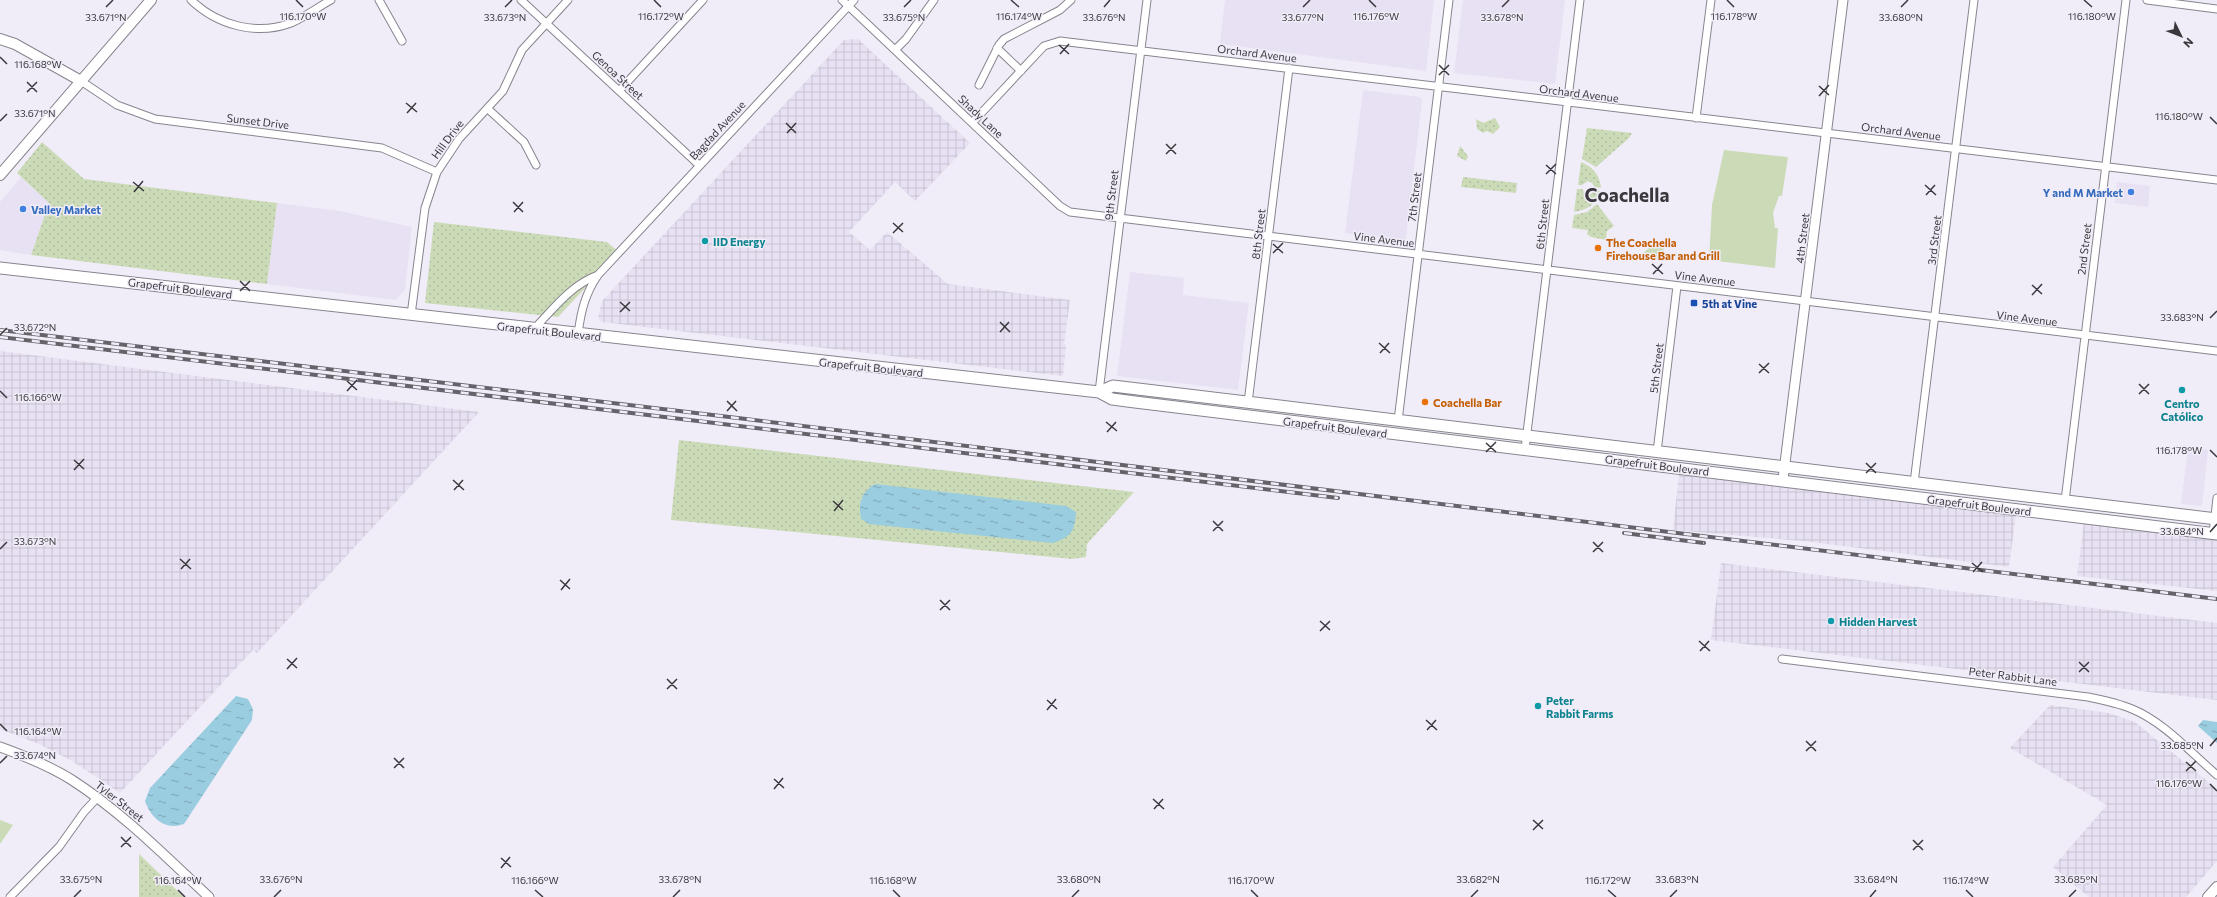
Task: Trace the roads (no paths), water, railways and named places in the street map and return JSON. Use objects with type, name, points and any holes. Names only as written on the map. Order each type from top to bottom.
[{"type":"main road","points":[[0,175],[151,0]]},
{"type":"main road","points":[[0,39],[15,44],[81,81]]},
{"type":"main road","name":"Grapefruit Boulevard","points":[[0,268],[1099,392],[1112,399],[1783,479],[2215,534]]},
{"type":"main road","name":"Grapefruit Boulevard","points":[[1099,392],[1113,386],[1657,452],[1785,466],[2178,516],[2216,519]]},
{"type":"main road","points":[[2208,897],[2217,887]]},
{"type":"street","points":[[191,0],[211,15],[224,22],[247,28],[260,28],[292,22],[331,0]]},
{"type":"street","points":[[379,0],[402,41]]},
{"type":"street","name":"Genoa Street","points":[[522,0],[699,165]]},
{"type":"street","name":"Hill Drive","points":[[411,315],[425,208],[438,172],[459,139],[488,109],[509,81],[522,50],[568,0]]},
{"type":"street","points":[[619,91],[703,0]]},
{"type":"street","name":"Shady Lane","points":[[842,0],[851,3],[895,50],[1064,208],[1070,212],[1119,218]]},
{"type":"street","points":[[895,50],[906,39],[934,0]]},
{"type":"street","points":[[979,85],[997,48],[1004,39],[1060,10],[1071,0]]},
{"type":"street","name":"9th Street","points":[[1099,392],[1119,218],[1147,0]]},
{"type":"street","name":"7th Street","points":[[1398,421],[1449,0]]},
{"type":"street","name":"6th Street","points":[[1525,449],[1580,0]]},
{"type":"street","points":[[1696,118],[1711,0]]},
{"type":"street","name":"4th Street","points":[[1783,479],[1843,0]]},
{"type":"street","name":"3rd Street","points":[[1914,483],[1936,318],[1974,0]]},
{"type":"street","name":"2nd Street","points":[[2065,501],[2126,0]]},
{"type":"street","points":[[2147,0],[2217,9]]},
{"type":"street","name":"Bagdad Avenue","points":[[578,334],[584,300],[588,289],[598,275],[851,3]]},
{"type":"street","name":"Orchard Avenue","points":[[972,123],[1044,46],[1055,41],[1438,85],[1567,103],[2217,180]]},
{"type":"street","points":[[997,48],[1021,71]]},
{"type":"street","name":"8th Street","points":[[1248,402],[1288,68]]},
{"type":"street","name":"Sunset Drive","points":[[81,81],[117,106],[155,119],[382,148],[438,172]]},
{"type":"street","points":[[488,109],[524,142],[536,166]]},
{"type":"street","name":"Vine Avenue","points":[[1119,218],[2217,351]]},
{"type":"street","name":"Bagdad Avenue","points":[[534,329],[571,290],[584,280],[598,275]]},
{"type":"street","name":"5th Street","points":[[1657,452],[1677,286]]},
{"type":"street","points":[[2215,534],[2217,498]]},
{"type":"street","name":"Peter Rabbit Lane","points":[[1782,659],[2088,697],[2113,702],[2134,709],[2154,721],[2217,775]]},
{"type":"street","name":"Tyler Street","points":[[0,746],[43,764],[72,780],[97,798],[133,825],[209,897]]},
{"type":"street","points":[[10,897],[59,847],[84,812],[97,798]]},
{"type":"water","points":[[875,484],[1066,506],[1076,512],[1075,524],[1068,536],[1053,543],[869,524],[861,519],[860,503],[866,491]]},
{"type":"water","points":[[236,696],[248,699],[253,709],[252,720],[184,824],[171,826],[160,822],[151,813],[145,801],[150,788]]},
{"type":"water","points":[[2203,720],[2217,722],[2217,743],[2198,726]]},
{"type":"railway","points":[[0,330],[746,419],[2217,599]]},
{"type":"railway","points":[[0,337],[1338,498]]},
{"type":"railway","points":[[1624,533],[1704,543]]},
{"type":"place","name":"Y and M Market","points":[[2131,192]]},
{"type":"place","name":"Valley Market","points":[[23,209]]},
{"type":"place","name":"IID Energy","points":[[705,241]]},
{"type":"place","name":"The Coachella Firehouse Bar and Grill","points":[[1598,248]]},
{"type":"place","name":"5th at Vine","points":[[1694,303]]},
{"type":"place","name":"Centro Católico","points":[[2182,390]]},
{"type":"place","name":"Coachella Bar","points":[[1425,402]]},
{"type":"place","name":"Hidden Harvest","points":[[1831,621]]},
{"type":"place","name":"Peter Rabbit Farms","points":[[1538,706]]},
{"type":"district","name":"Coachella","points":[[1627,194]]}]
